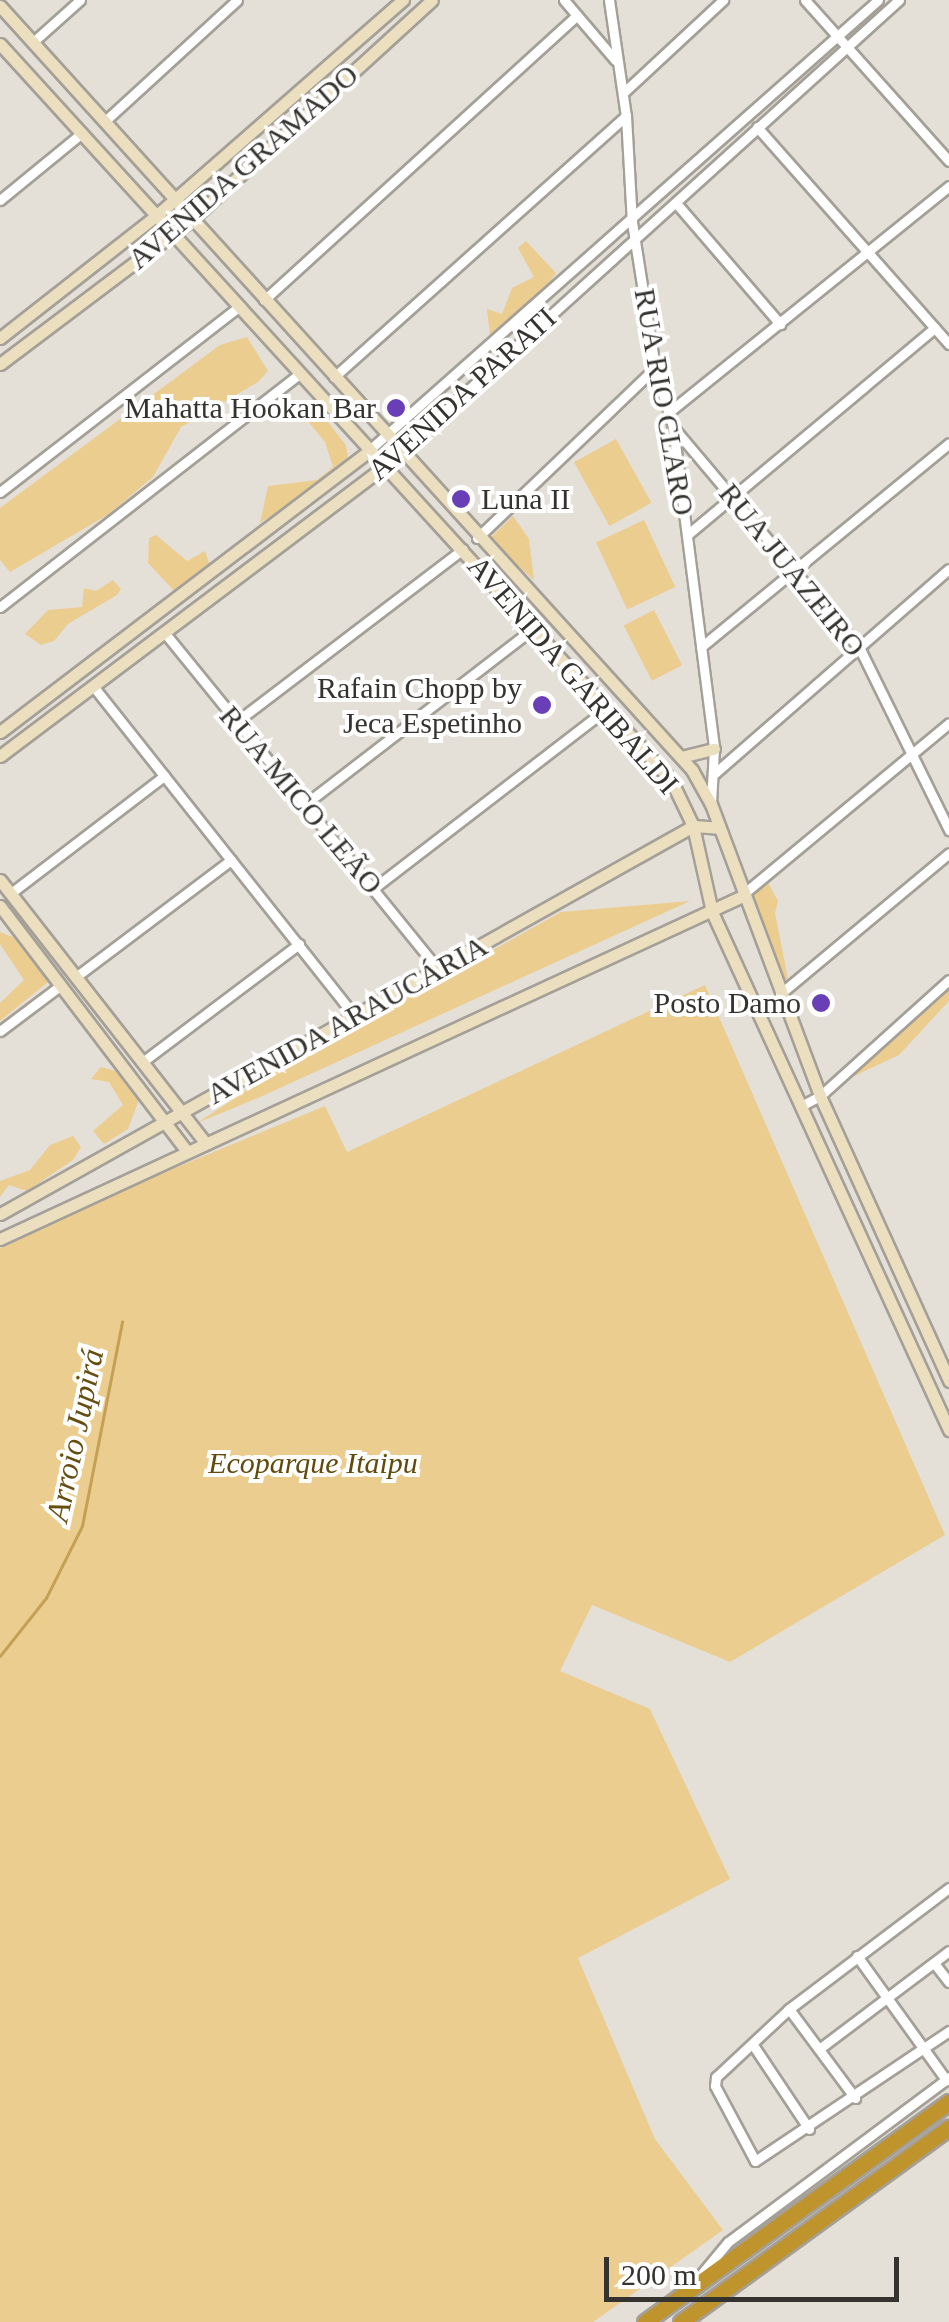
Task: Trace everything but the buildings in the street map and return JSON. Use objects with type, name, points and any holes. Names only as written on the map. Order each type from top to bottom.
[{"type":"highway","points":[[646,2322],[949,2102]]},
{"type":"highway","points":[[681,2322],[949,2127]]},
{"type":"highway","points":[[693,2322],[758,2266]]},
{"type":"street","points":[[33,42],[80,0]]},
{"type":"street","points":[[105,121],[237,0]]},
{"type":"street","name":"AVENIDA GRAMADO","points":[[0,338],[157,215],[404,0]]},
{"type":"street","points":[[564,0],[617,62]]},
{"type":"street","name":"RUA RIO CLARO","points":[[609,0],[624,92],[632,222],[655,368],[673,427],[702,647],[714,749],[711,804]]},
{"type":"street","points":[[624,92],[723,0]]},
{"type":"street","points":[[805,0],[949,162]]},
{"type":"street","name":"AVENIDA PARATI","points":[[0,732],[387,438],[878,0]]},
{"type":"street","name":"AVENIDA PARATI","points":[[0,756],[400,453],[899,0]]},
{"type":"street","name":"AVENIDA GRAMADO","points":[[0,364],[192,220],[427,2]]},
{"type":"street","name":"AVENIDA GARIBALDI","points":[[0,6],[477,538],[681,757],[711,804],[740,897],[820,1096],[949,1381]]},
{"type":"street","points":[[264,300],[577,15]]},
{"type":"street","name":"AVENIDA GARIBALDI","points":[[0,44],[157,215],[236,309],[367,452],[463,549],[671,780],[693,826],[712,912],[949,1430]]},
{"type":"street","points":[[0,67],[12,57]]},
{"type":"street","points":[[311,82],[326,96]]},
{"type":"street","points":[[334,378],[626,116]]},
{"type":"street","points":[[757,127],[872,252],[949,344]]},
{"type":"street","points":[[0,200],[82,134]]},
{"type":"street","points":[[669,412],[949,186]]},
{"type":"street","points":[[676,203],[780,324]]},
{"type":"street","points":[[0,492],[236,309]]},
{"type":"street","points":[[687,535],[935,328]]},
{"type":"street","points":[[477,538],[655,368]]},
{"type":"street","points":[[0,607],[298,374]]},
{"type":"street","name":"RUA JUAZEIRO","points":[[673,427],[860,649],[949,830]]},
{"type":"street","points":[[702,647],[949,444]]},
{"type":"street","points":[[236,722],[463,549]]},
{"type":"street","points":[[715,773],[949,569]]},
{"type":"street","points":[[304,806],[534,628]]},
{"type":"street","name":"RUA MICO LEÃO","points":[[164,632],[438,968]]},
{"type":"street","points":[[92,686],[355,1017]]},
{"type":"street","points":[[374,888],[608,708]]},
{"type":"street","points":[[740,897],[949,724]]},
{"type":"street","points":[[681,757],[714,749]]},
{"type":"street","points":[[11,893],[164,776]]},
{"type":"street","points":[[693,826],[719,828]]},
{"type":"street","name":"AVENIDA ARAUCÁRIA","points":[[0,1214],[693,826]]},
{"type":"street","points":[[780,994],[949,853]]},
{"type":"street","points":[[77,976],[231,860]]},
{"type":"street","points":[[0,880],[145,1060],[205,1142]]},
{"type":"street","name":"AVENIDA ARAUCÁRIA","points":[[0,1239],[740,897]]},
{"type":"street","points":[[0,906],[186,1150]]},
{"type":"street","points":[[145,1060],[299,944]]},
{"type":"street","points":[[800,1106],[820,1096],[949,980]]},
{"type":"street","points":[[0,1031],[61,984]]},
{"type":"street","points":[[912,1350],[930,1342]]},
{"type":"street","points":[[949,1888],[789,2009],[716,2077],[715,2086],[748,2156],[755,2161],[855,2098],[949,2030]]},
{"type":"street","points":[[818,2049],[949,1952]]},
{"type":"street","points":[[688,2291],[728,2242],[947,2079],[857,1956]]},
{"type":"street","points":[[934,1963],[949,1982]]},
{"type":"street","points":[[789,2009],[855,2098]]},
{"type":"street","points":[[753,2045],[809,2129]]},
{"type":"green space","points":[[526,241],[556,273],[514,330],[491,346],[487,309],[502,314],[512,288],[534,277],[518,248]]},
{"type":"green space","points":[[247,337],[268,371],[258,382],[181,427],[153,477],[109,514],[10,572],[0,560],[0,508],[220,345]]},
{"type":"green space","points":[[316,407],[346,445],[349,465],[260,523],[268,486],[317,480],[333,467],[325,442],[303,415],[302,408]]},
{"type":"green space","points":[[616,439],[651,503],[609,526],[574,462]]},
{"type":"green space","points":[[513,516],[529,539],[534,580],[488,540]]},
{"type":"green space","points":[[644,520],[675,587],[627,609],[596,542]]},
{"type":"green space","points":[[156,535],[187,561],[205,551],[212,572],[176,593],[148,563],[149,538]]},
{"type":"green space","points":[[113,580],[121,589],[117,595],[68,624],[54,641],[41,645],[25,634],[48,610],[82,607],[84,588],[96,591]]},
{"type":"green space","points":[[654,610],[682,665],[652,681],[624,625]]},
{"type":"green space","points":[[766,879],[778,901],[775,913],[788,979],[781,979],[746,895]]},
{"type":"green space","points":[[690,901],[197,1123],[281,1068],[561,912]]},
{"type":"green space","points":[[0,932],[18,939],[48,982],[0,1021],[0,1003],[24,980],[0,944]]},
{"type":"green space","name":"Ecoparque Itaipu","points":[[705,985],[945,1535],[730,1662],[592,1605],[560,1671],[650,1709],[730,1879],[578,1958],[655,2139],[723,2230],[593,2322],[0,2322],[0,1248],[44,1222],[325,1106],[347,1152]]},
{"type":"green space","points":[[949,990],[949,1001],[899,1055],[852,1077]]},
{"type":"green space","points":[[101,1067],[119,1072],[139,1100],[128,1129],[104,1144],[93,1131],[123,1105],[109,1082],[91,1079]]},
{"type":"green space","points":[[73,1136],[81,1147],[73,1160],[27,1191],[9,1185],[0,1197],[0,1181],[30,1170],[50,1145]]},
{"type":"waterway","name":"Arroio Jupirá","points":[[0,1656],[46,1598],[82,1526],[122,1322]]},
{"type":"place","name":"Mahatta Hookan Bar","points":[[396,408]]},
{"type":"place","name":"Luna II","points":[[461,499]]},
{"type":"place","name":"Rafain Chopp by Jeca Espetinho","points":[[542,705]]},
{"type":"place","name":"Posto Damo","points":[[821,1003]]}]
